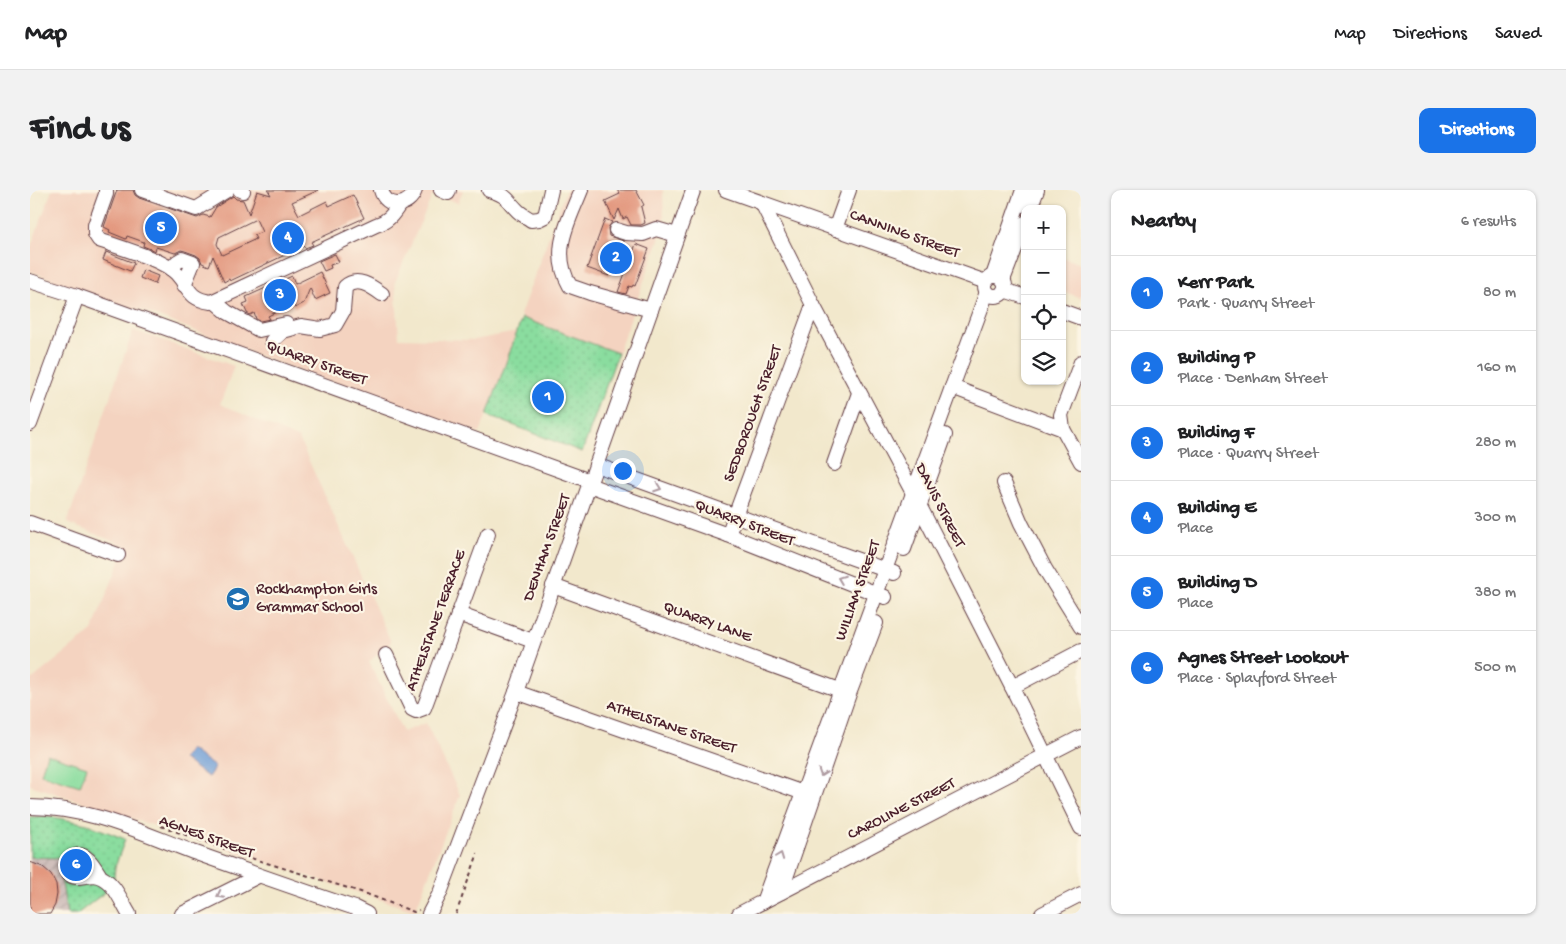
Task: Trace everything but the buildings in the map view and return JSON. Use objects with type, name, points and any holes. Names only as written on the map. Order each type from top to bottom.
[{"type":"street","points":[[106,190],[95,225],[95,234],[99,240],[168,266],[178,274],[191,295],[201,301],[211,302],[376,225],[384,223],[399,204]]},
{"type":"street","points":[[142,190],[196,209],[227,190]]},
{"type":"street","points":[[441,190],[448,193],[449,190]]},
{"type":"street","points":[[489,190],[500,193],[511,201],[518,211],[531,220],[545,216],[551,190]]},
{"type":"street","points":[[581,190],[562,239],[560,257],[563,274],[570,286],[651,310]]},
{"type":"street","name":"DENHAM STREET","points":[[425,909],[440,893],[516,692],[677,235],[695,190]]},
{"type":"street","name":"CANNING STREET","points":[[726,190],[1021,296]]},
{"type":"street","points":[[834,229],[849,190]]},
{"type":"street","name":"WILLIAM STREET","points":[[781,892],[809,795],[845,692],[995,286],[1024,190]]},
{"type":"street","points":[[1031,205],[1037,190]]},
{"type":"street","points":[[380,192],[389,202],[399,204],[410,200],[419,191]]},
{"type":"street","points":[[376,225],[386,215],[380,192]]},
{"type":"street","name":"DAVIS STREET","points":[[762,203],[813,306],[1012,687],[1081,828]]},
{"type":"street","points":[[616,230],[626,233],[643,234],[656,229],[677,235]]},
{"type":"street","name":"WILLIAM STREET","points":[[995,286],[1021,231]]},
{"type":"street","name":"QUARRY STREET","points":[[30,281],[590,483],[882,596]]},
{"type":"street","points":[[214,301],[227,312],[259,330],[285,324],[320,329],[335,325],[343,311],[345,287],[349,283],[354,281],[369,286],[382,294]]},
{"type":"street","points":[[30,424],[76,296]]},
{"type":"street","name":"SEDBOROUGH STREET","points":[[728,535],[813,306]]},
{"type":"street","points":[[1066,312],[1081,318]]},
{"type":"street","points":[[272,341],[283,331],[301,326]]},
{"type":"street","points":[[1081,362],[1060,415],[1063,429],[1081,462]]},
{"type":"street","points":[[957,389],[1063,429]]},
{"type":"street","points":[[834,464],[859,393]]},
{"type":"street","name":"QUARRY STREET","points":[[596,464],[890,572]]},
{"type":"street","points":[[1004,483],[1020,523],[1044,569],[1081,627]]},
{"type":"street","points":[[30,523],[118,555]]},
{"type":"street","name":"ATHELSTANE TERRACE","points":[[386,655],[412,709],[416,711],[424,708],[488,534]]},
{"type":"street","name":"QUARRY LANE","points":[[553,586],[845,692]]},
{"type":"street","points":[[458,614],[533,641]]},
{"type":"street","points":[[1012,687],[1081,651]]},
{"type":"street","name":"ATHELSTANE STREET","points":[[516,692],[809,795]]},
{"type":"street","name":"CAROLINE STREET","points":[[739,914],[1081,737]]},
{"type":"street","name":"WILLIAM STREET","points":[[763,902],[809,795]]},
{"type":"street","name":"AGNES STREET","points":[[30,807],[75,810],[106,819],[258,876],[355,908],[366,914]]},
{"type":"street","points":[[100,876],[113,886],[129,914]]},
{"type":"street","points":[[182,914],[258,876]]},
{"type":"street","points":[[1042,914],[1081,894]]},
{"type":"path","points":[[158,825],[241,854],[364,893],[414,912],[425,909]]},
{"type":"path","points":[[456,914],[478,853]]},
{"type":"shaded area","points":[[52,190],[463,190],[458,203],[439,196],[432,196],[395,282],[399,338],[474,340],[517,332],[480,433],[343,384],[324,380],[146,312],[104,300],[30,271],[30,249]]},
{"type":"shaded area","points":[[566,190],[663,190],[664,225],[618,353],[522,318],[520,315]]},
{"type":"shaded area","points":[[1066,258],[1081,264],[1081,298],[1066,292]]},
{"type":"shaded area","name":"Rockhampton Girls Grammar School","points":[[133,330],[234,366],[220,404],[299,439],[391,642],[369,662],[403,732],[426,723],[460,795],[415,911],[30,785],[30,681],[92,631],[126,546],[67,523]]},
{"type":"shaded area","points":[[30,857],[58,858],[67,914],[30,914]]},
{"type":"green space","points":[[522,318],[618,353],[582,452],[487,415]]},
{"type":"green space","points":[[47,754],[87,767],[80,786],[41,774]]},
{"type":"green space","points":[[48,816],[87,824],[125,839],[115,867],[113,886],[77,914],[67,914],[58,858],[30,857],[30,817]]},
{"type":"water","points":[[190,749],[215,767],[208,777],[183,759]]},
{"type":"place","name":"Building D","points":[[161,228]]},
{"type":"place","name":"Building E","points":[[288,238]]},
{"type":"place","name":"Building P","points":[[616,258]]},
{"type":"place","name":"Building F","points":[[280,295]]},
{"type":"place","name":"Kerr Park","points":[[548,397]]},
{"type":"place","name":"Rockhampton Girls Grammar School","points":[[238,599]]},
{"type":"place","name":"Agnes Street Lookout","points":[[76,865]]}]
